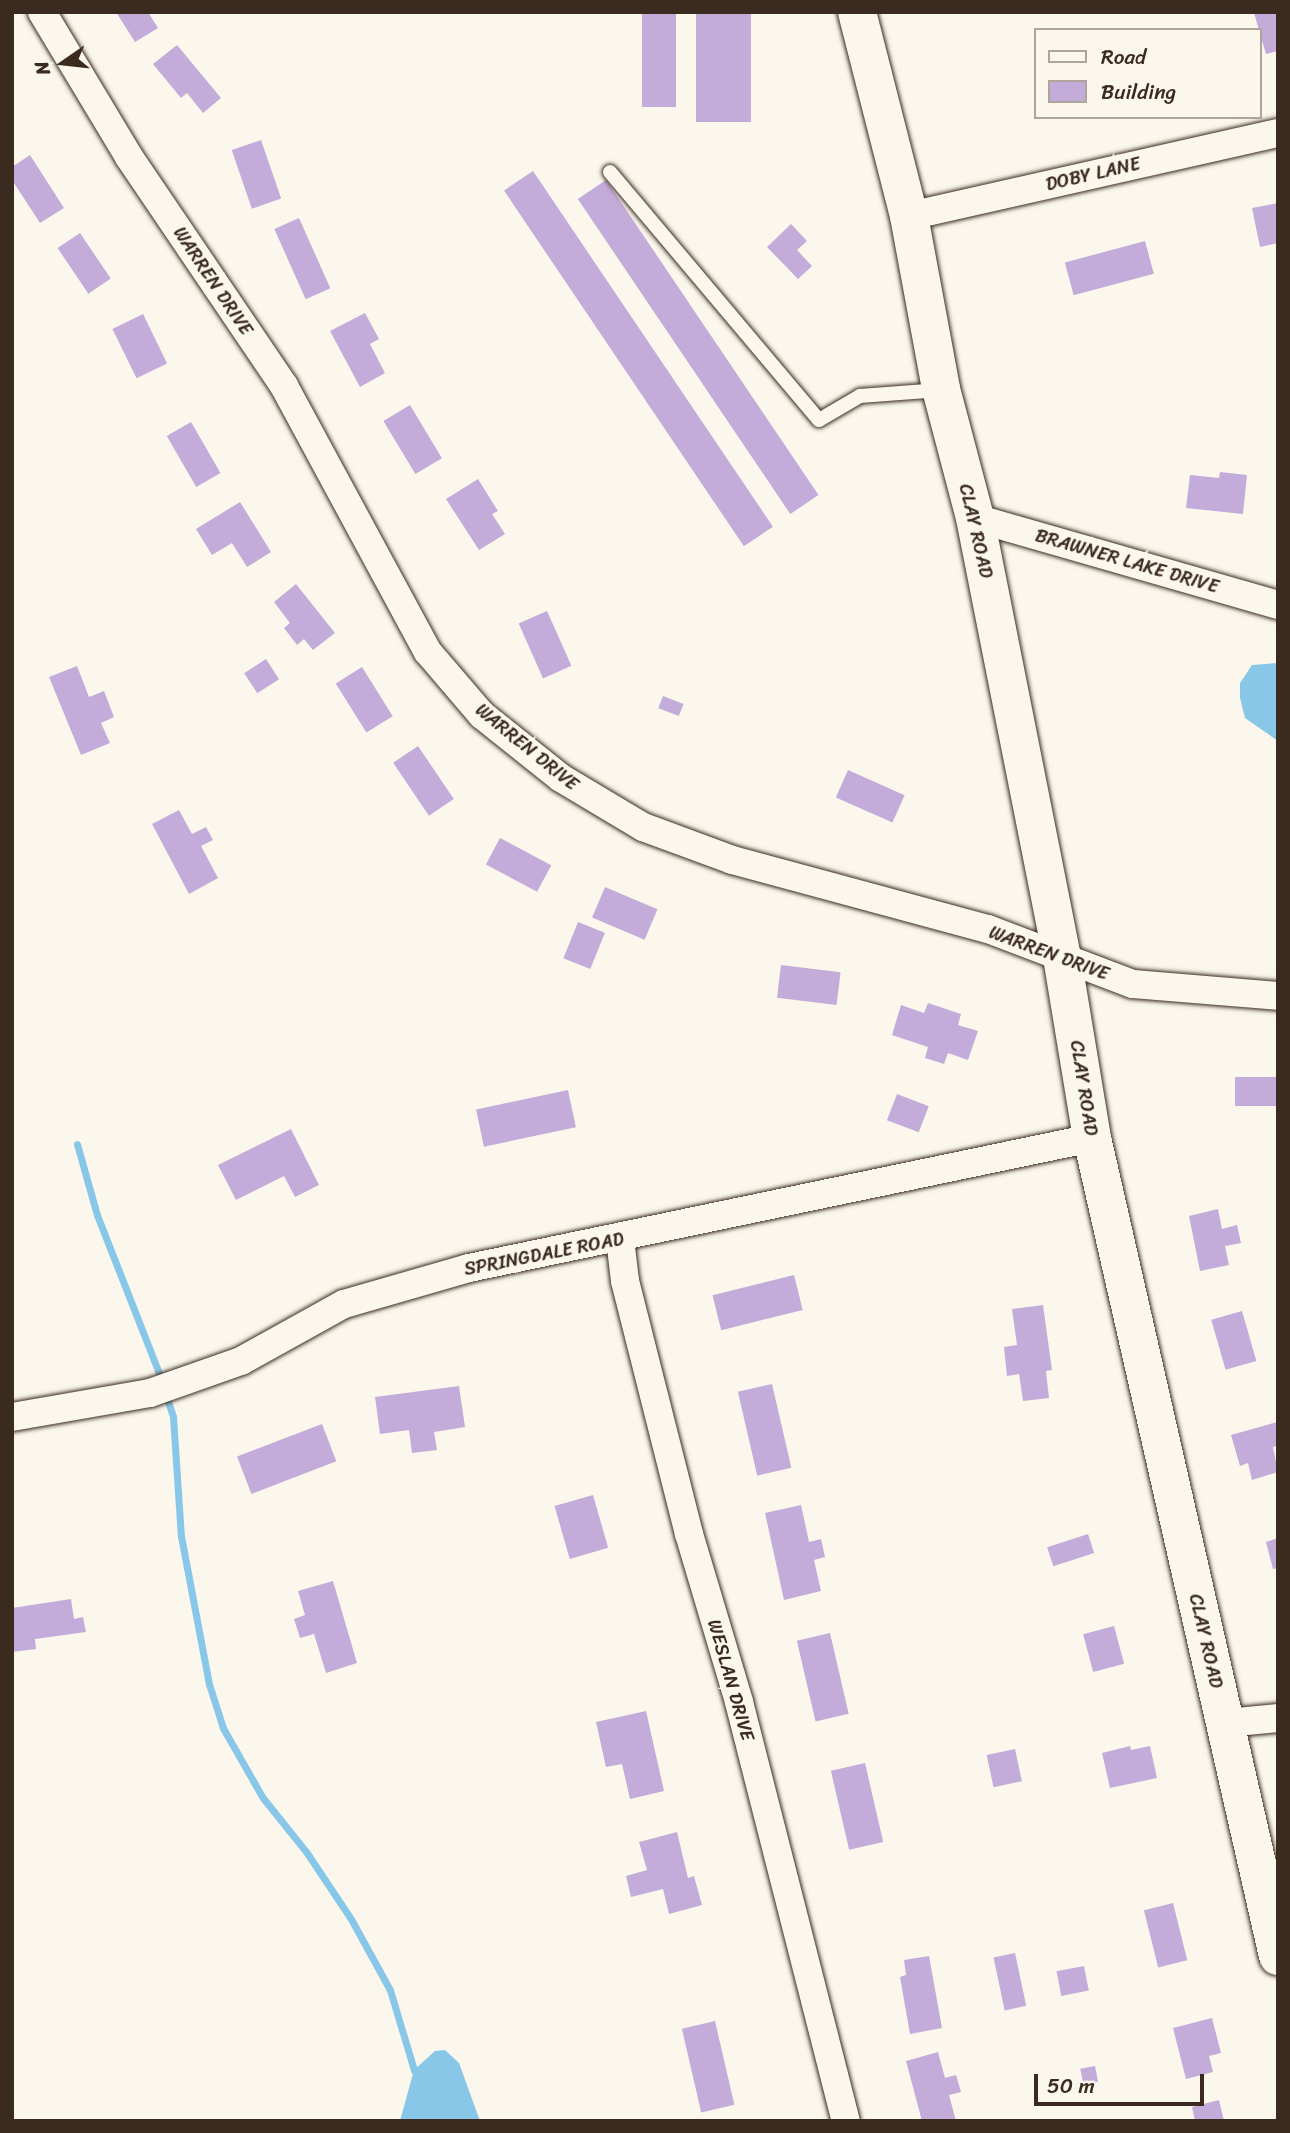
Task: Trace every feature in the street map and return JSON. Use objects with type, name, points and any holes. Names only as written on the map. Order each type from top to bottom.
[{"type":"street","name":"WARREN DRIVE","points":[[42,12],[129,157],[284,386],[428,652],[482,715],[561,778],[643,827],[732,860],[988,929],[1133,984],[1278,996]]},
{"type":"street","name":"CLAY ROAD","points":[[857,12],[909,216],[941,389],[975,518],[1062,957],[1092,1138],[1278,1956]]},
{"type":"street","name":"DOBY LANE","points":[[909,216],[1278,133]]},
{"type":"street","name":"BRAWNER LAKE DRIVE","points":[[975,518],[1278,605]]},
{"type":"street","name":"SPRINGDALE ROAD","points":[[12,1417],[150,1393],[241,1361],[344,1304],[469,1268],[620,1239],[1092,1138]]},
{"type":"street","name":"WESLAN DRIVE","points":[[620,1239],[625,1281],[689,1534],[739,1702],[846,2121]]},
{"type":"street","points":[[1225,1723],[1278,1718]]},
{"type":"lane","points":[[610,172],[819,420],[860,396],[941,389]]},
{"type":"water","points":[[1278,663],[1278,741],[1245,718],[1240,698],[1240,683],[1252,665]]},
{"type":"water","points":[[445,2050],[459,2063],[480,2121],[400,2121],[414,2070],[435,2051]]},
{"type":"building","points":[[116,12],[148,12],[158,28],[135,42]]},
{"type":"building","points":[[642,12],[676,12],[676,107],[642,107]]},
{"type":"building","points":[[696,12],[751,12],[751,122],[696,122]]},
{"type":"building","points":[[1278,12],[1278,51],[1266,54],[1262,28],[1258,28],[1254,13]]},
{"type":"building","points":[[177,45],[221,98],[203,113],[187,93],[181,98],[153,64]]},
{"type":"building","points":[[261,140],[281,199],[252,209],[232,150]]},
{"type":"building","points":[[30,155],[64,208],[40,223],[12,180],[12,167]]},
{"type":"building","points":[[533,171],[773,527],[744,546],[504,191]]},
{"type":"building","points":[[606,180],[818,495],[790,514],[578,199]]},
{"type":"building","points":[[1278,203],[1278,243],[1260,247],[1252,208]]},
{"type":"building","points":[[299,218],[330,288],[306,299],[274,229]]},
{"type":"building","points":[[791,224],[807,241],[797,250],[812,266],[798,279],[767,247]]},
{"type":"building","points":[[80,233],[111,279],[88,294],[58,248]]},
{"type":"building","points":[[1145,241],[1154,274],[1074,295],[1065,262]]},
{"type":"building","points":[[365,313],[379,339],[370,344],[385,373],[360,387],[330,331]]},
{"type":"building","points":[[143,314],[167,363],[137,378],[112,329]]},
{"type":"building","points":[[410,405],[442,458],[415,474],[383,421]]},
{"type":"building","points":[[191,422],[221,473],[196,487],[167,436]]},
{"type":"building","points":[[1220,472],[1247,475],[1243,514],[1186,508],[1190,475],[1219,478]]},
{"type":"building","points":[[478,479],[498,511],[492,514],[505,534],[479,550],[446,499]]},
{"type":"building","points":[[240,502],[271,552],[247,567],[232,543],[212,555],[196,529]]},
{"type":"building","points":[[296,584],[335,633],[313,650],[304,639],[297,645],[284,628],[290,623],[274,602]]},
{"type":"building","points":[[547,611],[571,666],[543,678],[519,624]]},
{"type":"building","points":[[266,659],[279,679],[257,693],[244,673]]},
{"type":"building","points":[[77,666],[89,697],[104,691],[114,717],[101,723],[110,743],[81,755],[49,677]]},
{"type":"building","points":[[362,667],[393,716],[366,733],[336,683]]},
{"type":"building","points":[[663,696],[684,704],[679,716],[658,708]]},
{"type":"building","points":[[418,746],[454,799],[429,816],[393,763]]},
{"type":"building","points":[[848,770],[905,795],[892,823],[836,797]]},
{"type":"building","points":[[179,810],[192,834],[206,827],[213,840],[201,846],[218,878],[189,894],[152,824]]},
{"type":"building","points":[[500,838],[551,865],[537,892],[486,864]]},
{"type":"building","points":[[605,887],[657,909],[645,940],[592,917]]},
{"type":"building","points":[[578,922],[605,933],[590,969],[563,958]]},
{"type":"building","points":[[781,965],[841,972],[837,1005],[777,998]]},
{"type":"building","points":[[928,1003],[961,1014],[958,1025],[978,1031],[968,1060],[948,1053],[944,1064],[925,1058],[928,1047],[892,1035],[901,1005],[924,1013]]},
{"type":"building","points":[[1235,1077],[1278,1077],[1278,1106],[1235,1106]]},
{"type":"building","points":[[568,1090],[576,1127],[484,1147],[476,1110]]},
{"type":"building","points":[[897,1094],[929,1106],[919,1132],[887,1120]]},
{"type":"building","points":[[291,1129],[319,1185],[295,1197],[284,1176],[236,1200],[218,1165]]},
{"type":"building","points":[[1218,1209],[1222,1229],[1237,1225],[1241,1243],[1225,1246],[1229,1265],[1200,1271],[1189,1216]]},
{"type":"building","points":[[794,1275],[803,1310],[721,1330],[712,1295]]},
{"type":"building","points":[[1043,1305],[1052,1370],[1046,1371],[1049,1398],[1023,1401],[1019,1374],[1007,1376],[1004,1347],[1017,1345],[1012,1309]]},
{"type":"building","points":[[1242,1311],[1256,1361],[1226,1370],[1211,1320]]},
{"type":"building","points":[[772,1384],[791,1468],[757,1476],[738,1392]]},
{"type":"building","points":[[459,1386],[465,1427],[434,1432],[437,1450],[412,1453],[409,1430],[380,1434],[375,1397]]},
{"type":"building","points":[[1277,1422],[1278,1446],[1273,1447],[1278,1472],[1252,1480],[1248,1463],[1240,1466],[1231,1435]]},
{"type":"building","points":[[322,1424],[336,1461],[251,1494],[237,1457]]},
{"type":"building","points":[[593,1495],[608,1548],[570,1559],[555,1506]]},
{"type":"building","points":[[801,1505],[809,1542],[821,1539],[825,1557],[814,1560],[821,1591],[784,1600],[765,1513]]},
{"type":"building","points":[[1088,1534],[1094,1553],[1053,1566],[1047,1547]]},
{"type":"building","points":[[1278,1538],[1278,1568],[1273,1569],[1266,1542]]},
{"type":"building","points":[[333,1581],[357,1663],[326,1673],[314,1634],[300,1638],[294,1619],[305,1615],[298,1591]]},
{"type":"building","points":[[71,1599],[74,1619],[83,1617],[86,1632],[35,1639],[36,1649],[12,1652],[12,1608]]},
{"type":"building","points":[[1114,1626],[1124,1664],[1093,1672],[1083,1634]]},
{"type":"building","points":[[830,1633],[849,1714],[816,1722],[797,1641]]},
{"type":"building","points":[[646,1711],[664,1791],[630,1799],[622,1764],[606,1767],[596,1722]]},
{"type":"building","points":[[1130,1746],[1131,1750],[1150,1746],[1157,1778],[1110,1788],[1102,1753]]},
{"type":"building","points":[[1015,1749],[1022,1781],[993,1787],[987,1755]]},
{"type":"building","points":[[865,1763],[883,1842],[849,1850],[831,1771]]},
{"type":"building","points":[[677,1832],[688,1878],[694,1876],[702,1905],[669,1914],[663,1889],[631,1897],[626,1876],[647,1870],[639,1842]]},
{"type":"building","points":[[1173,1903],[1187,1960],[1158,1968],[1144,1910]]},
{"type":"building","points":[[1015,1953],[1026,2006],[1005,2010],[993,1958]]},
{"type":"building","points":[[929,1956],[942,2028],[910,2034],[900,1977],[906,1975],[904,1960]]},
{"type":"building","points":[[1084,1966],[1089,1991],[1061,1996],[1057,1971]]},
{"type":"building","points":[[1212,2018],[1221,2053],[1209,2056],[1213,2072],[1186,2079],[1173,2028]]},
{"type":"building","points":[[715,2021],[734,2105],[701,2112],[682,2029]]},
{"type":"building","points":[[938,2052],[945,2078],[956,2075],[961,2092],[949,2095],[956,2121],[922,2121],[906,2061]]},
{"type":"building","points":[[1095,2066],[1098,2082],[1083,2085],[1080,2069]]},
{"type":"building","points":[[1219,2100],[1224,2121],[1195,2121],[1192,2107]]},
{"type":"waterway","points":[[77,1144],[97,1215],[163,1383]]},
{"type":"waterway","points":[[166,1395],[173,1417],[181,1536],[209,1684],[223,1728],[263,1798],[307,1853],[351,1919],[390,1990],[414,2070]]}]
